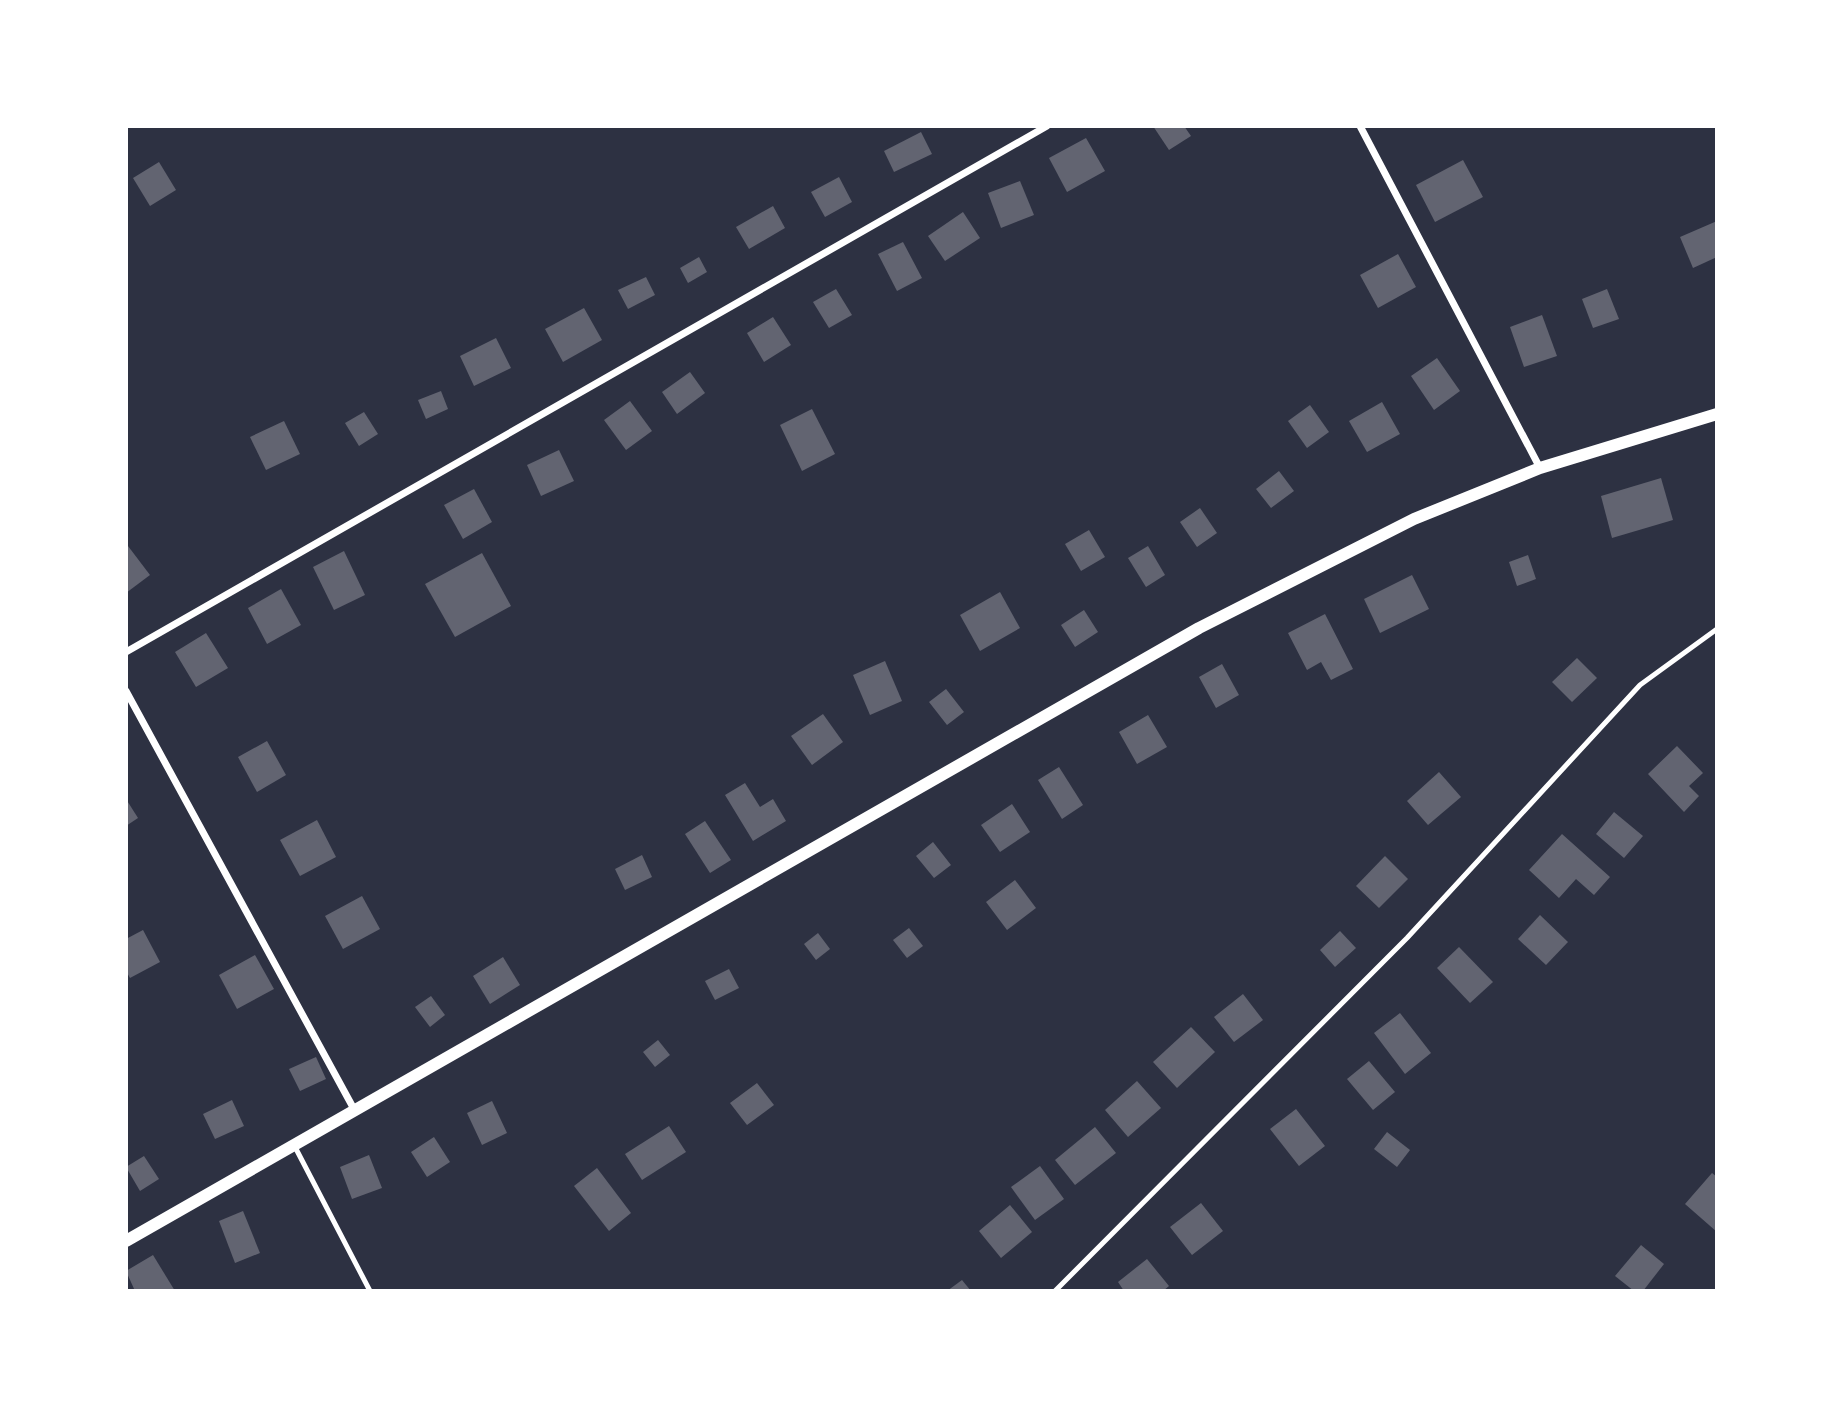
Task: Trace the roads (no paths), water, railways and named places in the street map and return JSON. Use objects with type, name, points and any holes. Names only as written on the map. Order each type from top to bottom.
[{"type":"street","points":[[126,652],[1047,126]]},
{"type":"street","points":[[1360,126],[1540,468]]},
{"type":"street","points":[[126,1241],[1199,628],[1414,519],[1540,468],[1717,414]]},
{"type":"street","points":[[126,691],[355,1112]]},
{"type":"lane","points":[[1055,1291],[1407,938],[1640,685],[1717,629]]},
{"type":"lane","points":[[293,1144],[370,1291]]}]
